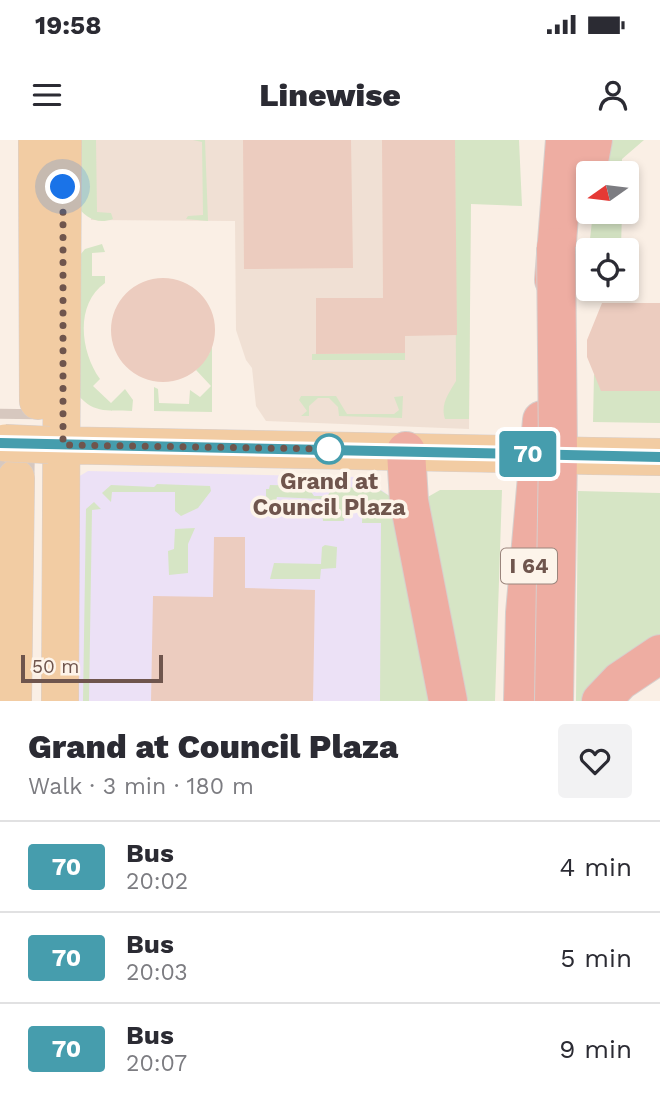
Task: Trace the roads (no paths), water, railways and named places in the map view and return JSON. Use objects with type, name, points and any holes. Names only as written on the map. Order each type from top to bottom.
[{"type":"highway","name":"I 64","points":[[553,140],[558,414],[554,701]]},
{"type":"highway","name":"I 64","points":[[523,701],[525,613],[565,140]]},
{"type":"highway","points":[[553,290],[581,203],[593,140]]},
{"type":"highway","points":[[405,452],[408,493],[448,701]]},
{"type":"highway","points":[[601,701],[620,681],[660,654]]},
{"type":"main road","points":[[15,140],[27,409],[37,140]]},
{"type":"main road","points":[[60,701],[56,445],[62,140]]},
{"type":"main road","points":[[2,443],[660,457]]},
{"type":"main road","points":[[13,701],[26,479],[35,701]]},
{"type":"tunnel","points":[[16,474],[17,409]]},
{"type":"place","name":"Grand at Council Plaza","points":[[329,449]]}]
